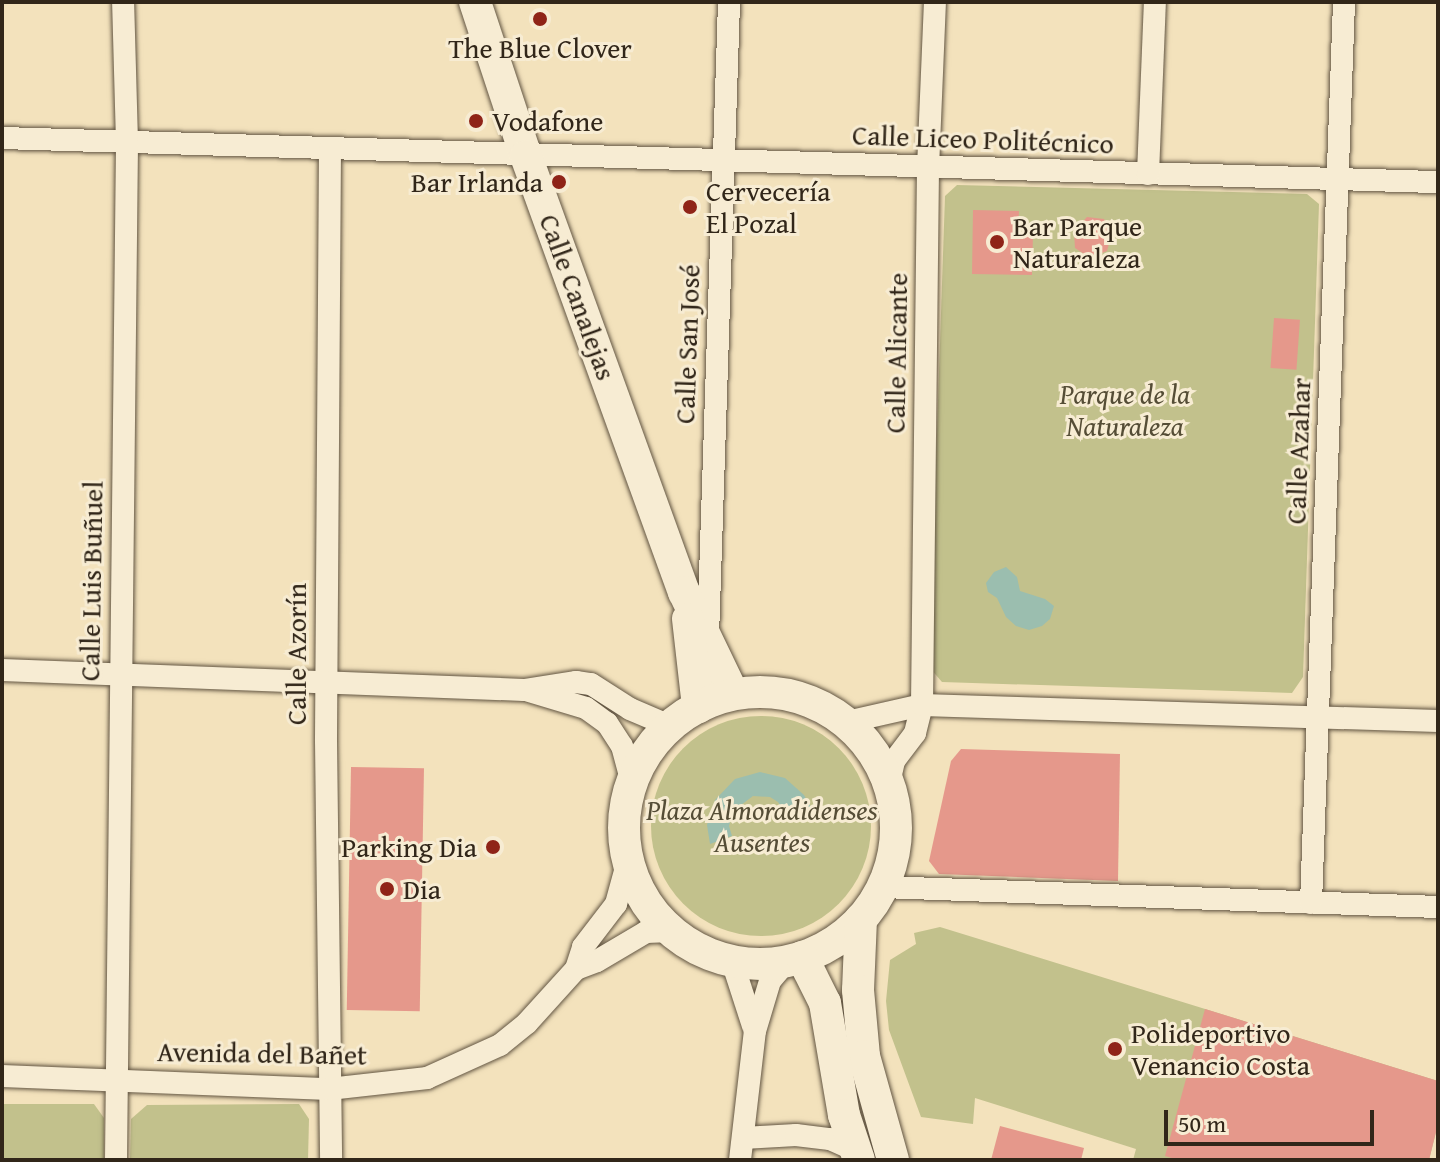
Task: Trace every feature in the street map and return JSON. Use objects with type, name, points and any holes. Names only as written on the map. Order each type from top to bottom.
[{"type":"main road","name":"Calle Canalejas","points":[[475,2],[526,156],[684,592],[733,694]]},
{"type":"main road","name":"Calle Canalejas","points":[[684,592],[698,707]]},
{"type":"main road","points":[[773,692],[812,702],[847,722],[872,750],[889,783],[895,809],[896,836],[892,862],[882,887],[861,919],[834,942],[795,959],[732,961],[700,950],[672,931],[652,911],[637,887],[628,860],[624,822],[632,784],[647,752],[670,726],[698,707],[733,694],[773,692]]},
{"type":"main road","points":[[861,919],[858,990],[864,1056],[893,1160]]},
{"type":"main road","points":[[795,959],[825,1003],[844,1115],[858,1156]]},
{"type":"street","name":"Calle Luis Buñuel","points":[[116,1160],[127,142],[123,2]]},
{"type":"street","name":"Calle San José","points":[[708,640],[729,2]]},
{"type":"street","name":"Calle Alicante","points":[[889,783],[894,761],[915,733],[922,705],[928,168],[935,2]]},
{"type":"street","points":[[1148,174],[1155,2]]},
{"type":"street","name":"Calle Azahar","points":[[1311,903],[1344,2]]},
{"type":"street","name":"Calle Liceo Politécnico","points":[[2,138],[1438,182]]},
{"type":"street","name":"Calle Azorín","points":[[330,149],[326,682],[331,1160]]},
{"type":"street","points":[[2,670],[524,690],[576,682],[591,684],[630,709],[670,726]]},
{"type":"street","points":[[524,690],[586,708],[607,723],[622,746],[632,784]]},
{"type":"street","points":[[847,722],[922,705],[1438,721]]},
{"type":"street","name":"Avenida del Bañet","points":[[2,1076],[329,1089],[427,1078],[500,1045],[527,1023],[576,969],[583,947],[616,904],[628,860]]},
{"type":"street","points":[[882,887],[1438,907]]},
{"type":"street","name":"Avenida del Bañet","points":[[576,969],[597,961],[646,932],[672,931]]},
{"type":"street","points":[[795,959],[770,981],[755,1031],[742,1149],[796,1135],[830,1139],[858,1156]]},
{"type":"street","points":[[732,961],[755,1031]]},
{"type":"green space","name":"Parque de la Naturaleza","points":[[957,185],[1307,194],[1319,204],[1303,677],[1292,693],[942,682],[929,667],[945,196]]},
{"type":"green space","name":"Plaza Almoradidenses Ausentes","points":[[761,716],[803,724],[839,748],[863,784],[871,826],[863,868],[839,904],[803,928],[761,936],[719,928],[683,904],[659,868],[651,826],[659,784],[683,748],[719,724]]},
{"type":"green space","name":"Polideportivo Venancio Costa","points":[[940,927],[1438,1081],[1438,1124],[1429,1160],[1133,1160],[1136,1149],[975,1098],[973,1124],[921,1117],[889,1030],[886,1001],[890,960],[916,944],[914,933]]},
{"type":"green space","points":[[2,1104],[94,1104],[104,1118],[104,1160],[2,1160]]},
{"type":"green space","points":[[299,1104],[309,1119],[308,1160],[130,1160],[131,1119],[147,1105]]},
{"type":"shaded area","points":[[1006,567],[1017,577],[1020,591],[1045,599],[1054,606],[1050,619],[1042,626],[1029,630],[1016,626],[1006,617],[997,598],[988,592],[986,583],[994,572]]},
{"type":"shaded area","points":[[760,772],[785,778],[804,795],[812,809],[788,817],[778,802],[770,797],[753,796],[733,811],[729,826],[732,836],[710,844],[707,825],[715,800],[735,779]]},
{"type":"building","points":[[973,210],[1019,211],[1018,232],[1033,233],[1032,275],[972,274]]},
{"type":"building","points":[[1087,217],[1104,219],[1112,233],[1107,251],[1090,258],[1075,248],[1074,231]]},
{"type":"building","points":[[1274,318],[1300,320],[1296,370],[1271,368]]},
{"type":"building","points":[[961,749],[1120,754],[1118,881],[939,874],[929,861],[951,761]]},
{"type":"building","points":[[351,767],[424,768],[420,1011],[347,1010]]},
{"type":"building","points":[[1205,1009],[1438,1081],[1438,1124],[1429,1160],[1179,1160],[1165,1156]]},
{"type":"building","points":[[1000,1126],[1084,1148],[1081,1160],[991,1160]]},
{"type":"place","name":"The Blue Clover","points":[[540,19]]},
{"type":"place","name":"Vodafone","points":[[476,121]]},
{"type":"place","name":"Bar Irlanda","points":[[559,182]]},
{"type":"place","name":"Cervecería El Pozal","points":[[690,207]]},
{"type":"place","name":"Bar Parque Naturaleza","points":[[997,242]]},
{"type":"place","name":"Parking Dia","points":[[493,847]]},
{"type":"place","name":"Dia","points":[[387,889]]},
{"type":"place","name":"Polideportivo Venancio Costa","points":[[1115,1049]]}]
